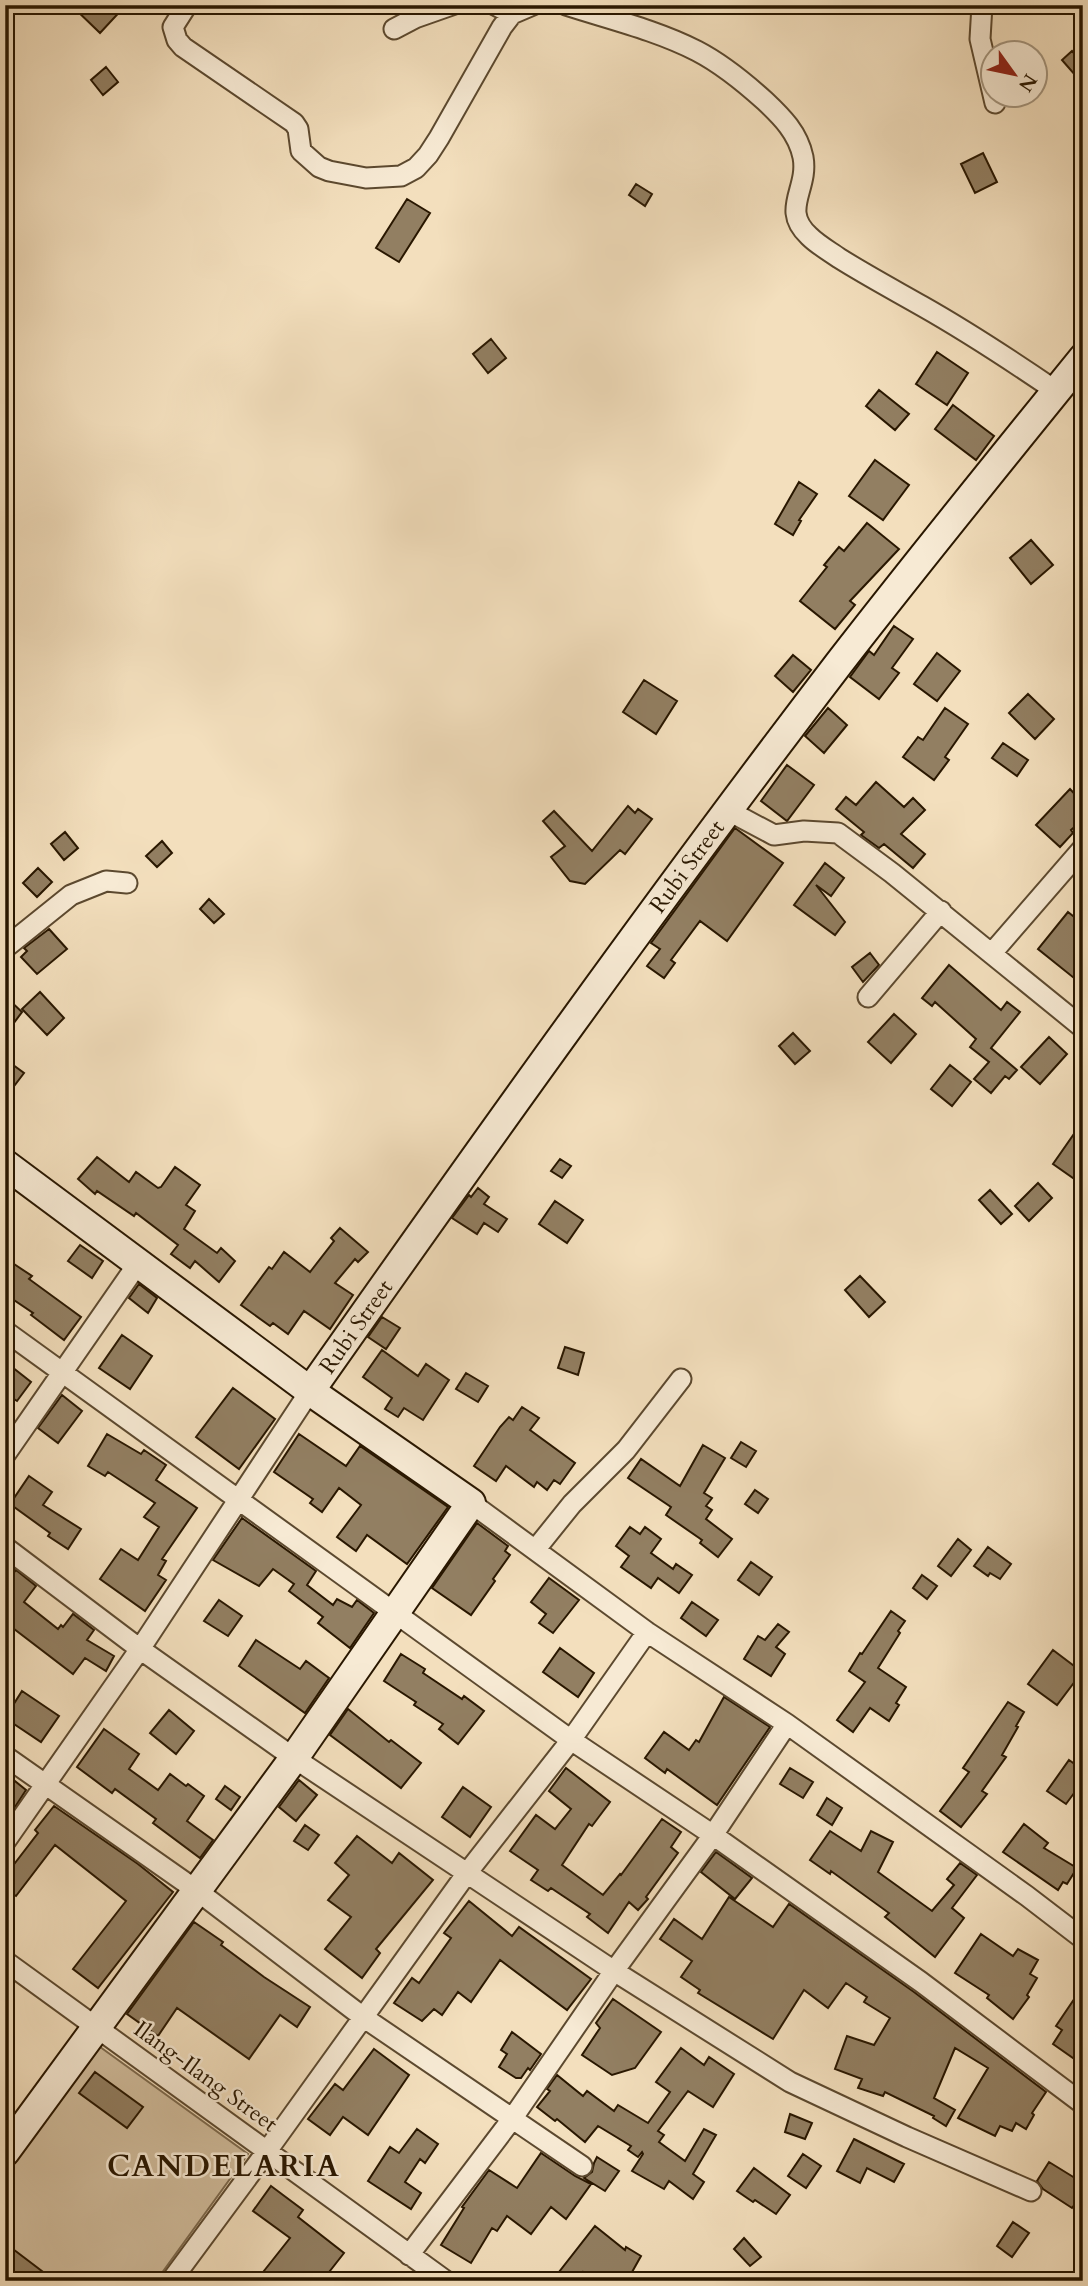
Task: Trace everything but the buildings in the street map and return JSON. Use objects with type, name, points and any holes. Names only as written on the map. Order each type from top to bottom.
[{"type":"street","points":[[187,5],[173,27],[177,40],[183,47],[294,123],[298,129],[301,151],[318,167],[366,178],[401,176],[422,163],[497,36],[503,10],[533,5]]},
{"type":"street","points":[[394,29],[415,18],[453,5]]},
{"type":"street","points":[[566,5],[642,29],[687,47],[733,74],[785,120],[795,136],[803,156],[804,173],[795,215],[806,234],[864,274],[969,333],[1056,391]]},
{"type":"street","points":[[980,38],[982,5]]},
{"type":"street","name":"Rubi Street","points":[[310,1391],[508,1109],[841,661],[1083,358]]},
{"type":"street","points":[[729,811],[774,835],[804,831],[838,833],[853,842],[1083,1028]]},
{"type":"street","points":[[992,953],[1083,848]]},
{"type":"street","points":[[5,948],[71,895],[106,881],[127,883]]},
{"type":"street","points":[[868,997],[941,911]]},
{"type":"street","points":[[5,1164],[310,1391],[471,1503],[648,1632],[787,1724],[1083,1939]]},
{"type":"street","points":[[5,1455],[139,1262]]},
{"type":"street","points":[[5,1331],[395,1615],[921,1982],[1083,2104]]},
{"type":"street","points":[[534,1550],[572,1504],[626,1450],[681,1379]]},
{"type":"street","points":[[5,1842],[140,1649],[310,1391]]},
{"type":"street","points":[[5,2152],[295,1758],[471,1503]]},
{"type":"street","points":[[5,1547],[140,1649],[295,1758],[614,1971],[790,2082],[906,2137],[1031,2191]]},
{"type":"street","points":[[171,2281],[467,1873],[571,1740],[648,1632]]},
{"type":"street","points":[[409,2255],[512,2119],[614,1971],[713,1835],[787,1724]]},
{"type":"street","points":[[5,1756],[196,1890],[363,2017],[582,2166]]},
{"type":"street","name":"Ilang-Ilang Street","points":[[5,1961],[446,2281]]},
{"type":"shaded area","points":[[96,2044],[248,2154],[156,2281],[5,2281],[5,2169]]},
{"type":"district","name":"CANDELARIA","points":[[224,2166]]}]
